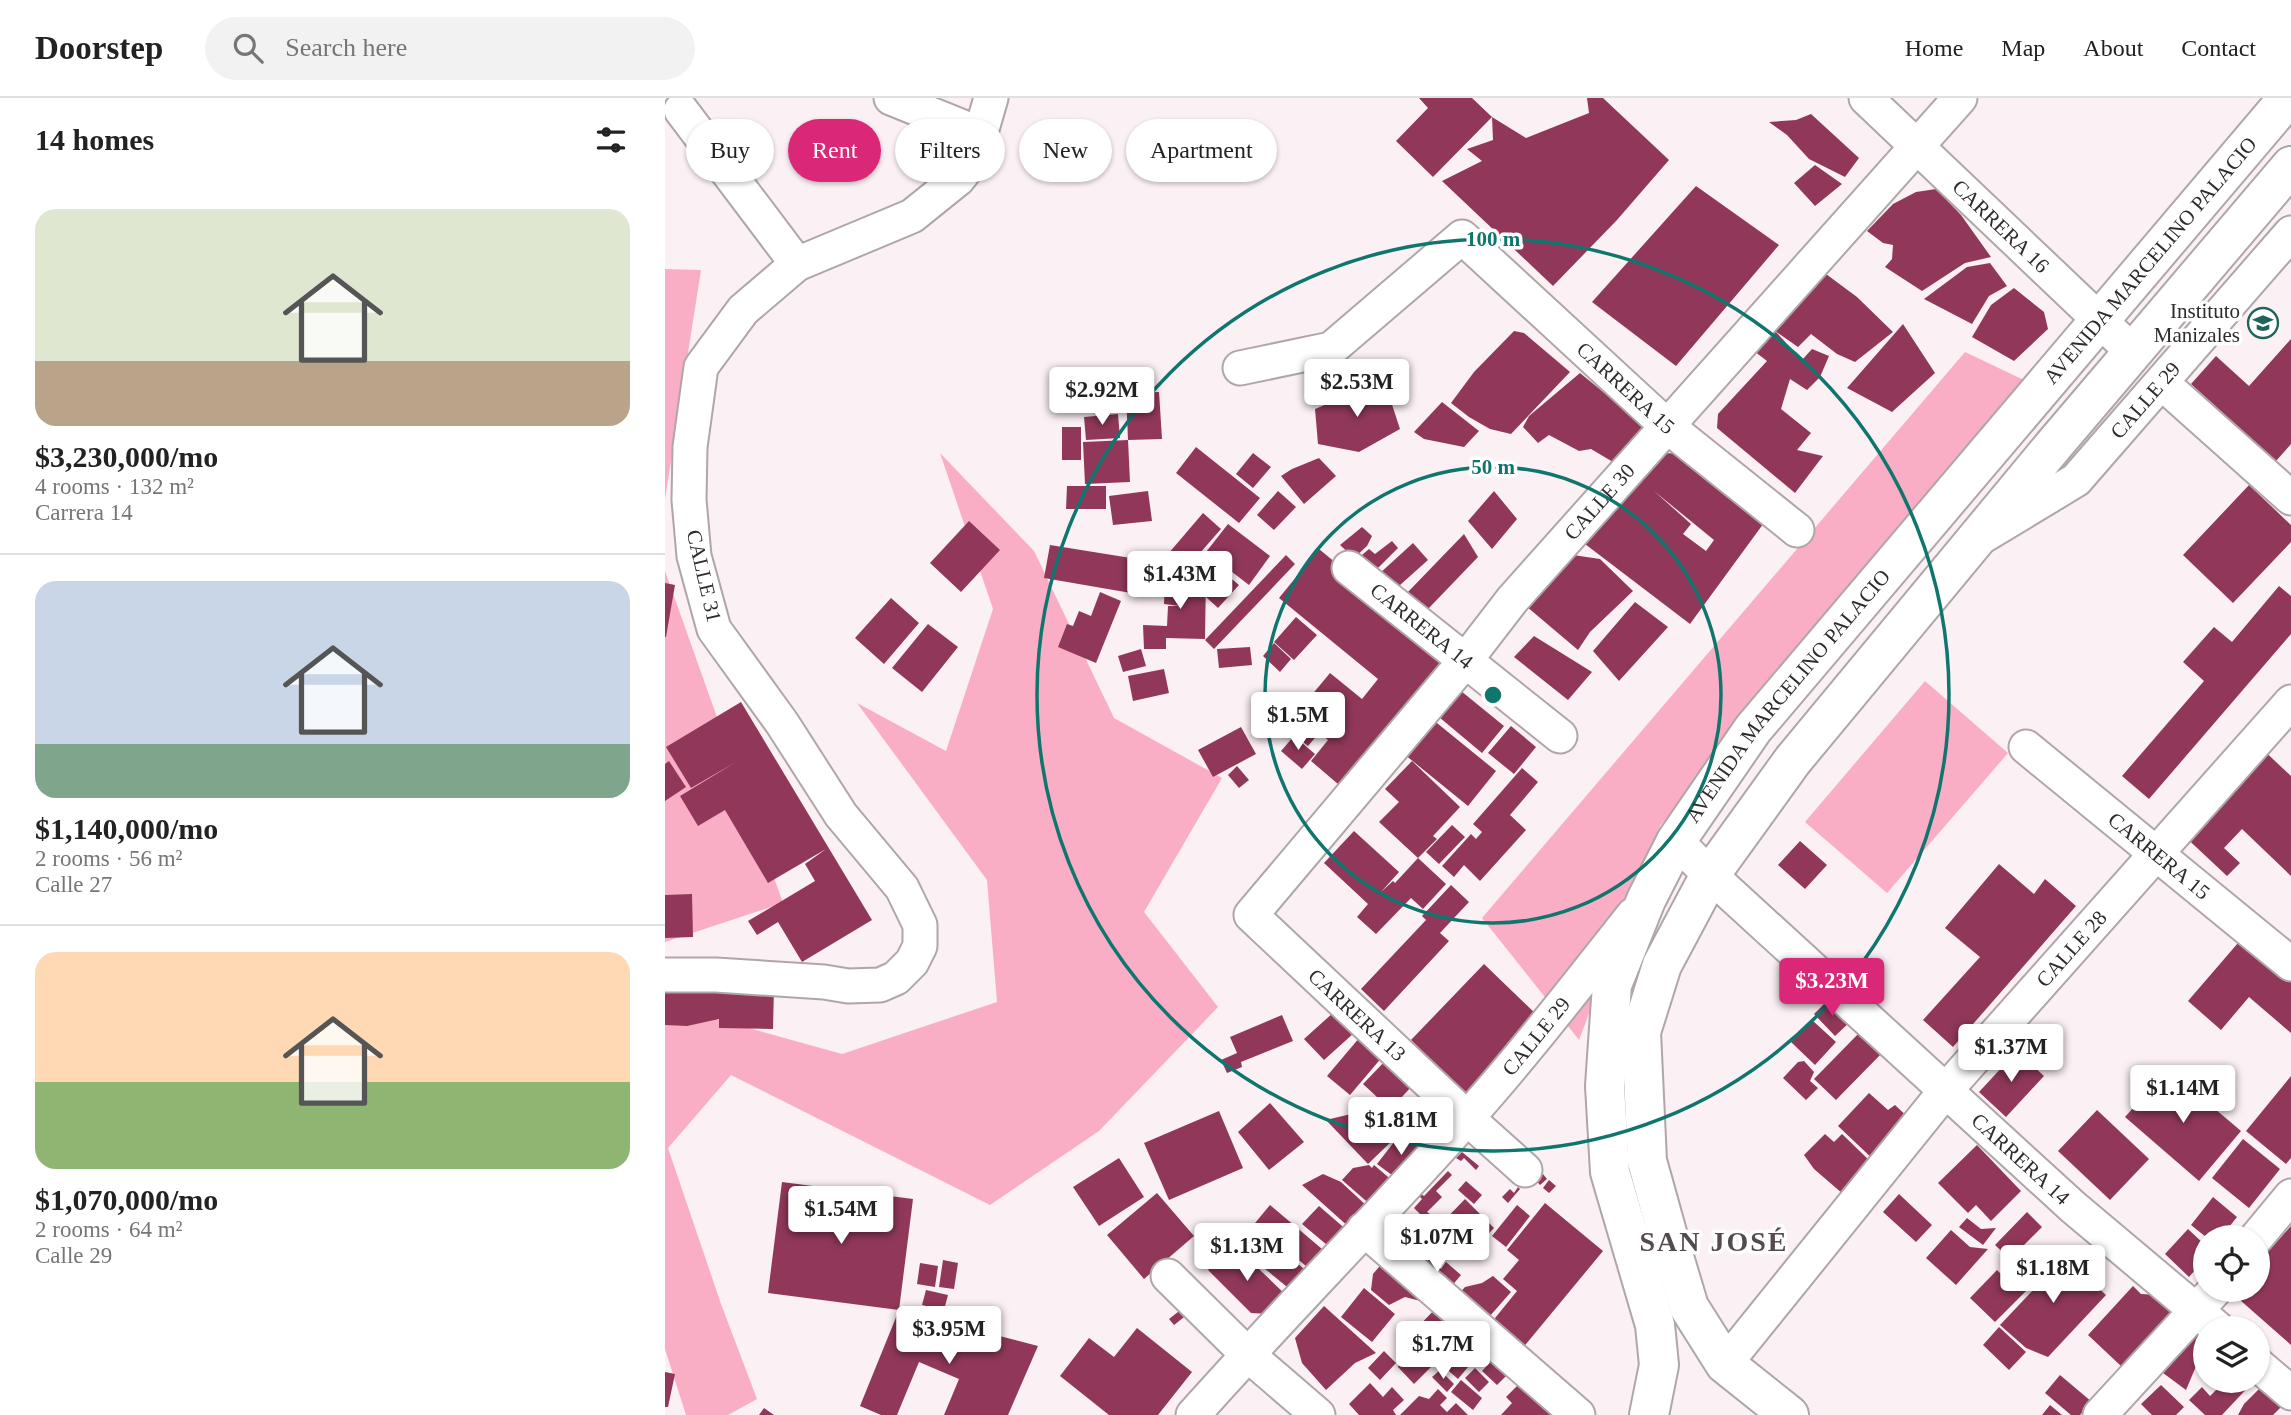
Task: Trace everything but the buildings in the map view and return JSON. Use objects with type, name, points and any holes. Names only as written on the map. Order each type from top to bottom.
[{"type":"main road","name":"AVENIDA MARCELINO PALACIO","points":[[1649,1415],[1659,1365],[1655,1325],[1610,1172],[1605,1086],[1612,985],[1646,900],[1676,841],[1753,729],[2288,98]]},
{"type":"main road","name":"AVENIDA MARCELINO PALACIO","points":[[1789,1415],[1725,1364],[1689,1307],[1647,1161],[1641,1032],[1662,965],[1710,875],[1793,760],[2054,445],[2291,166]]},
{"type":"street","points":[[891,98],[943,119]]},
{"type":"street","name":"CALLE 31","points":[[985,119],[991,98]]},
{"type":"street","name":"CARRERA 16","points":[[1866,98],[2134,353]]},
{"type":"street","name":"CALLE 30","points":[[1251,915],[1465,661],[1511,600],[1960,98]]},
{"type":"street","points":[[681,110],[797,264]]},
{"type":"street","name":"CALLE 31","points":[[665,975],[716,975],[848,986],[880,985],[897,978],[912,962],[921,946],[921,925],[902,888],[841,815],[782,723],[714,629],[694,556],[689,500],[690,447],[701,367],[743,310],[797,264],[912,216],[954,182]]},
{"type":"street","name":"CALLE 29","points":[[1977,540],[2076,480],[2291,233]]},
{"type":"street","name":"CARRERA 15","points":[[1240,368],[1331,349],[1462,237],[1667,426],[1797,530]]},
{"type":"street","points":[[2162,383],[2291,498]]},
{"type":"street","name":"CARRERA 14","points":[[1349,568],[1560,736]]},
{"type":"street","name":"CALLE 28","points":[[1725,1364],[1946,1090],[2291,702]]},
{"type":"street","name":"CARRERA 15","points":[[2026,747],[2291,964]]},
{"type":"street","name":"CARRERA 14","points":[[1676,841],[2073,1207],[2210,1310]]},
{"type":"street","name":"CALLE 29","points":[[1193,1415],[1467,1118],[1539,1035],[1646,900]]},
{"type":"street","name":"CARRERA 13","points":[[1251,915],[1525,1170]]},
{"type":"street","points":[[2267,1225],[2291,1196]]},
{"type":"street","points":[[1364,1229],[1578,1415]]},
{"type":"street","points":[[1167,1276],[1247,1354],[1318,1415]]},
{"type":"street","points":[[2100,1415],[2210,1310]]},
{"type":"street","points":[[2270,1375],[2291,1393]]},
{"type":"shaded area","points":[[665,269],[701,270],[665,499]]},
{"type":"shaded area","points":[[1965,352],[2026,381],[1660,826],[1579,1040],[1482,918]]},
{"type":"shaded area","points":[[940,453],[1034,551],[1114,718],[1222,778],[1144,912],[1218,1007],[1099,1131],[990,1205],[731,1075],[668,1148],[721,1304],[757,1399],[728,1415],[686,1415],[665,1349],[665,1014],[688,1011],[842,1054],[997,1002],[987,880],[857,703],[946,751],[993,609]]},
{"type":"shaded area","points":[[665,571],[783,903],[665,942]]},
{"type":"shaded area","points":[[1925,681],[2008,753],[1887,893],[1805,822]]},
{"type":"place","name":"Instituto Manizales","points":[[2263,323]]},
{"type":"district","name":"SAN JOSÉ","points":[[1714,1241]]}]
